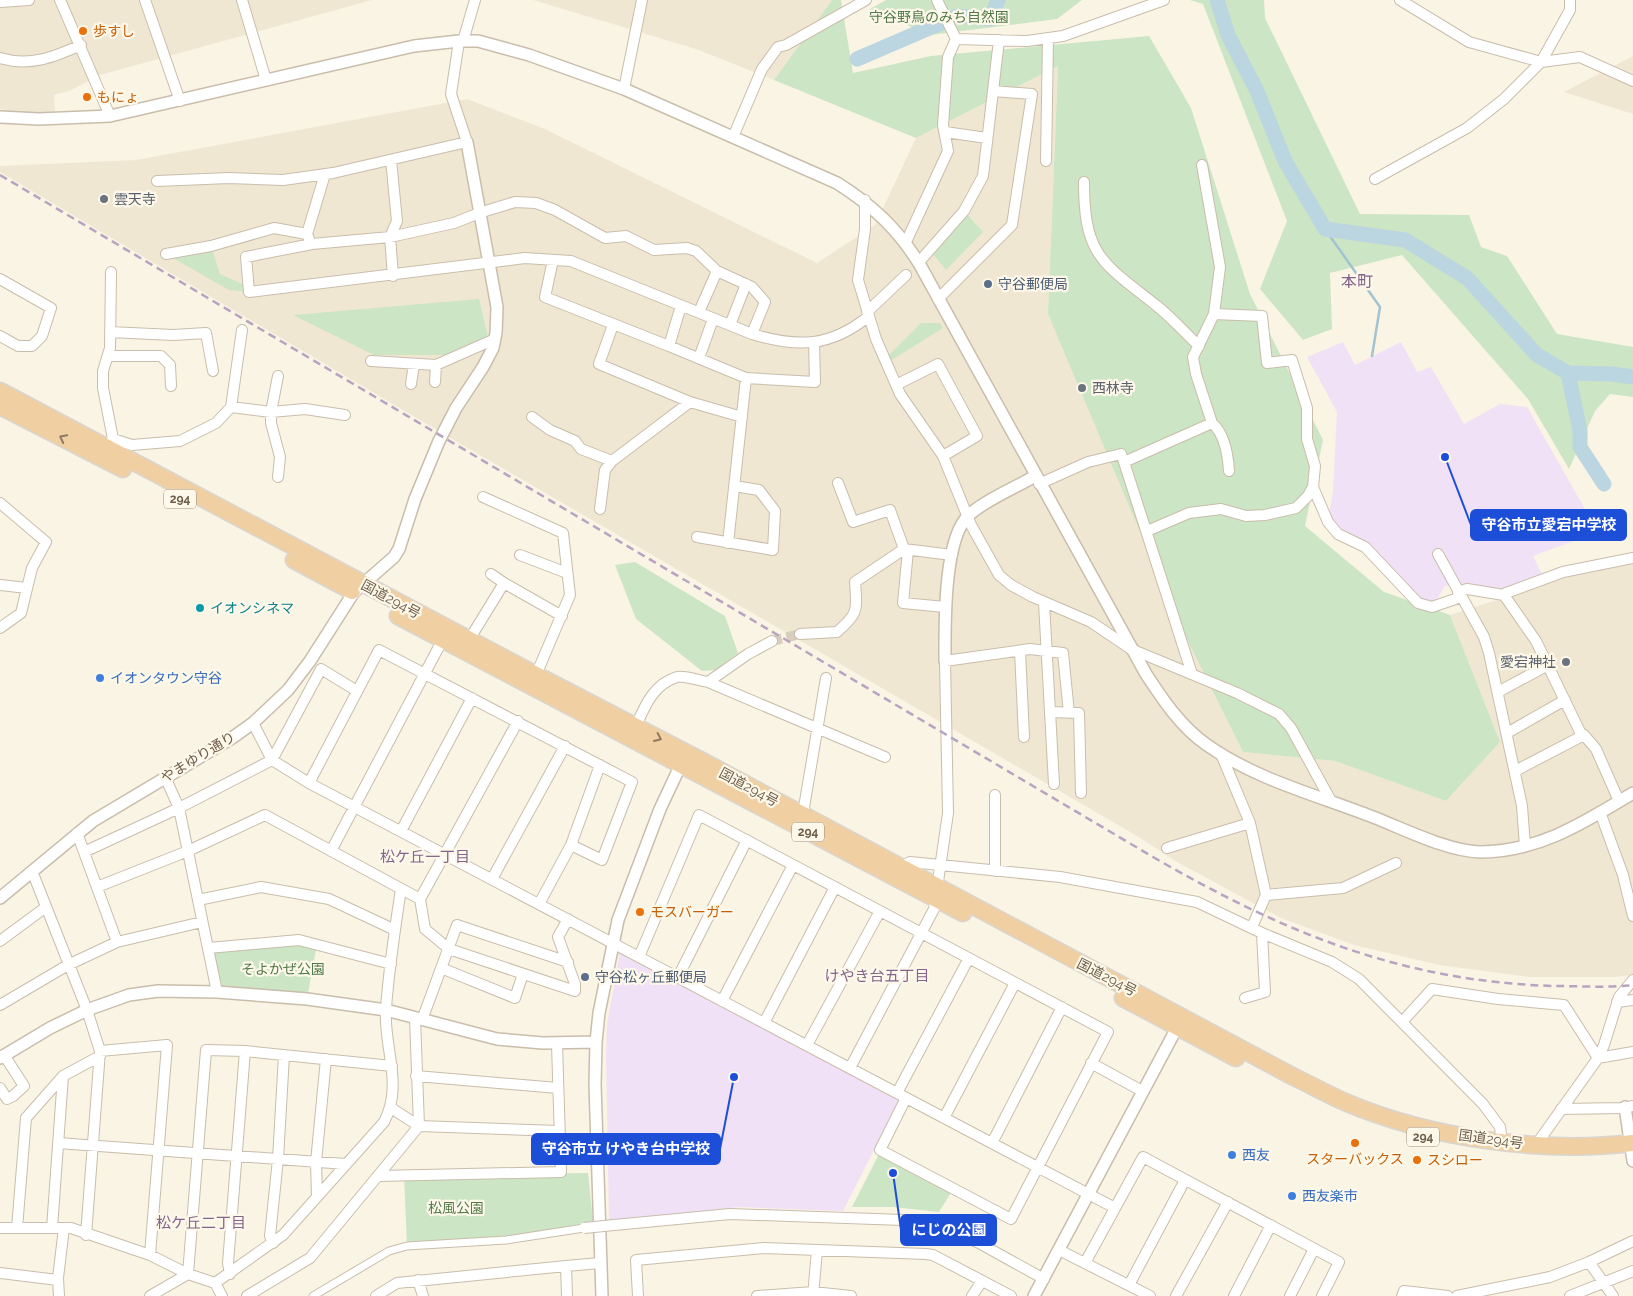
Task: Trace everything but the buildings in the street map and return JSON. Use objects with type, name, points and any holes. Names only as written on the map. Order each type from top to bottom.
[{"type":"highway","name":"国道294号","points":[[0,391],[107,448],[358,588],[443,640],[683,759],[1180,1022],[1333,1107],[1382,1126],[1442,1142],[1511,1153],[1569,1157],[1632,1152]]},
{"type":"highway","name":"国道294号","points":[[0,406],[107,448]]},
{"type":"highway","name":"国道294号","points":[[358,588],[469,640],[536,675],[635,728],[683,759]]},
{"type":"highway","name":"国道294号","points":[[800,821],[900,867],[936,892]]},
{"type":"highway","name":"国道294号","points":[[1180,1022],[1345,1102],[1385,1116],[1453,1134],[1502,1142],[1632,1152]]},
{"type":"street","points":[[0,2],[29,0]]},
{"type":"street","points":[[60,0],[110,116]]},
{"type":"street","points":[[145,0],[180,101]]},
{"type":"street","points":[[242,0],[266,80]]},
{"type":"street","points":[[157,181],[229,178],[283,180],[325,174],[466,142],[451,94],[461,41],[475,0]]},
{"type":"street","points":[[624,89],[642,0]]},
{"type":"street","points":[[906,242],[948,150],[945,132],[948,57],[956,39],[937,0]]},
{"type":"street","points":[[956,39],[1027,41],[1064,36],[1164,0]]},
{"type":"street","points":[[1400,0],[1469,42],[1541,62],[1580,57],[1633,81]]},
{"type":"street","points":[[1375,179],[1466,128],[1504,99],[1541,62],[1570,10],[1570,0]]},
{"type":"street","points":[[733,137],[762,69],[778,47],[786,45],[864,1]]},
{"type":"street","points":[[1046,161],[1048,38]]},
{"type":"street","points":[[918,262],[964,211],[983,176],[999,40]]},
{"type":"street","points":[[0,117],[39,119],[110,116],[414,46],[461,41],[478,41],[529,55],[624,89],[837,183],[865,200],[892,226],[906,242],[1131,649],[1174,713],[1205,744],[1262,776],[1434,840],[1470,851],[1481,852],[1546,841],[1570,830],[1633,792]]},
{"type":"street","points":[[0,58],[27,62],[40,61],[81,45]]},
{"type":"street","points":[[938,300],[1012,225],[1032,94],[993,91]]},
{"type":"street","points":[[945,132],[987,138]]},
{"type":"street","name":"やまゆり通り","points":[[0,898],[77,834],[112,809],[253,723],[300,675],[358,588],[394,557],[439,440],[456,408],[483,367],[495,339],[497,307],[466,142]]},
{"type":"street","points":[[391,160],[397,221],[390,237],[393,276]]},
{"type":"street","points":[[1202,165],[1220,268],[1214,314],[1192,357],[1212,423],[1218,428],[1228,455],[1230,471]]},
{"type":"street","points":[[312,244],[307,234],[325,174]]},
{"type":"street","points":[[1084,182],[1085,217],[1089,234],[1098,256],[1117,275],[1158,307],[1199,346]]},
{"type":"street","points":[[865,200],[866,229],[858,280],[868,314],[896,385],[943,456],[968,516],[999,575],[1011,586],[1044,603],[1091,622],[1131,649],[1192,674],[1279,714],[1291,728],[1331,801]]},
{"type":"street","points":[[752,334],[765,302],[752,287],[730,279],[716,271],[696,251],[687,248],[654,250],[626,236],[605,238],[555,210],[536,203],[515,202],[479,213],[454,224],[390,237],[312,244],[246,256],[249,292],[393,276],[524,258],[571,261],[730,326],[752,334],[791,343],[814,342],[840,336],[852,330],[906,275]]},
{"type":"street","points":[[166,254],[211,246],[274,228],[307,234]]},
{"type":"street","points":[[553,260],[545,297],[746,378],[816,382],[814,342]]},
{"type":"street","points":[[699,312],[716,271]]},
{"type":"street","points":[[111,272],[110,332],[108,356],[103,371],[107,448],[180,441],[216,423],[231,407],[242,330]]},
{"type":"street","points":[[0,280],[51,308],[42,336],[32,346],[18,346],[0,336]]},
{"type":"street","points":[[730,326],[746,284]]},
{"type":"street","points":[[670,346],[681,306]]},
{"type":"street","points":[[1147,531],[1189,513],[1221,509],[1246,516],[1265,515],[1296,508],[1308,496],[1313,487],[1315,466],[1307,439],[1307,408],[1292,360],[1267,363],[1262,316],[1214,314]]},
{"type":"street","points":[[699,358],[713,319]]},
{"type":"street","points":[[613,325],[599,364],[690,402],[742,417]]},
{"type":"street","points":[[110,332],[173,335],[206,333],[214,371]]},
{"type":"street","points":[[371,361],[436,365],[495,339]]},
{"type":"street","points":[[108,356],[161,356],[170,365],[171,386]]},
{"type":"street","points":[[411,384],[414,364]]},
{"type":"street","points":[[896,385],[938,364],[976,436],[943,456]]},
{"type":"street","points":[[435,382],[436,365]]},
{"type":"street","points":[[278,376],[271,412],[271,423],[280,457],[278,477]]},
{"type":"street","points":[[728,542],[746,378]]},
{"type":"street","points":[[600,509],[605,470],[612,461],[690,402]]},
{"type":"street","points":[[231,407],[271,412],[304,409],[344,415]]},
{"type":"street","points":[[532,416],[550,430],[574,441],[581,449],[612,461]]},
{"type":"street","points":[[1124,462],[1212,423]]},
{"type":"street","points":[[850,1068],[934,909],[948,813],[945,661],[946,607],[952,555],[960,530],[968,516],[1037,480],[1088,462],[1121,454],[1192,674]]},
{"type":"street","points":[[838,483],[853,522],[890,510],[906,549],[903,603],[946,607]]},
{"type":"street","points":[[696,538],[773,550],[776,511],[759,490],[734,486]]},
{"type":"street","points":[[1313,487],[1328,522],[1338,534],[1365,547],[1418,603],[1432,607],[1460,595],[1467,589],[1504,595],[1536,641],[1582,736],[1584,735],[1596,749],[1619,801]]},
{"type":"street","points":[[483,497],[562,533],[570,595],[536,675]]},
{"type":"street","points":[[0,503],[46,542],[32,568],[21,613],[0,628]]},
{"type":"street","points":[[800,634],[837,632],[853,618],[856,607],[855,582],[906,549],[952,555]]},
{"type":"street","points":[[1438,554],[1484,637],[1498,692],[1522,806],[1525,846]]},
{"type":"street","points":[[520,555],[568,573]]},
{"type":"street","points":[[1504,595],[1506,592],[1563,572],[1633,558]]},
{"type":"street","points":[[491,574],[562,616]]},
{"type":"street","points":[[469,640],[504,583]]},
{"type":"street","points":[[0,585],[27,588]]},
{"type":"street","points":[[1044,603],[1054,784]]},
{"type":"street","points":[[331,851],[443,640]]},
{"type":"street","points":[[708,682],[748,654],[772,641]]},
{"type":"street","points":[[310,783],[379,650],[632,782],[602,860],[570,845]]},
{"type":"street","points":[[945,661],[1020,651],[1063,653],[1069,713]]},
{"type":"street","points":[[1020,651],[1024,737]]},
{"type":"street","points":[[1498,692],[1548,665]]},
{"type":"street","points":[[84,852],[179,808],[272,760],[321,669],[358,691]]},
{"type":"street","points":[[635,728],[647,700],[667,682],[678,676],[708,682],[885,757]]},
{"type":"street","points":[[800,821],[826,678]]},
{"type":"street","points":[[401,831],[472,698]]},
{"type":"street","points":[[1507,733],[1565,700]]},
{"type":"street","points":[[1050,712],[1079,713],[1081,793]]},
{"type":"street","points":[[518,721],[420,899],[424,930],[449,948],[575,991],[568,962],[558,937],[568,919]]},
{"type":"street","points":[[253,723],[272,760],[310,783],[1115,1208]]},
{"type":"street","points":[[1515,772],[1582,736]]},
{"type":"street","points":[[492,879],[565,746]]},
{"type":"street","points":[[1221,754],[1250,823],[1266,895],[1252,927]]},
{"type":"street","points":[[602,1296],[596,1042],[612,942],[629,889],[683,759]]},
{"type":"street","points":[[539,904],[570,845],[600,765]]},
{"type":"street","points":[[165,777],[179,808],[217,992]]},
{"type":"street","points":[[995,795],[995,871]]},
{"type":"street","points":[[1600,812],[1623,875],[1633,916]]},
{"type":"street","points":[[97,887],[188,851],[265,815],[420,899]]},
{"type":"street","points":[[639,957],[698,815],[836,887],[1108,1032],[1011,1219],[880,1150],[902,1096],[969,958]]},
{"type":"street","points":[[1167,848],[1250,823]]},
{"type":"street","points":[[77,834],[117,942]]},
{"type":"street","points":[[678,978],[747,840]]},
{"type":"street","points":[[900,867],[910,862],[1060,877],[1198,902],[1262,933],[1339,966],[1358,979],[1483,1104],[1500,1127],[1502,1142]]},
{"type":"street","points":[[1266,895],[1301,890],[1344,888],[1396,863]]},
{"type":"street","points":[[722,1001],[793,865]]},
{"type":"street","points":[[32,871],[87,1010],[100,1054],[86,1235]]},
{"type":"street","points":[[198,900],[261,887],[329,899],[395,930]]},
{"type":"street","points":[[764,1023],[836,887]]},
{"type":"street","points":[[216,1284],[284,1235],[384,1122],[392,1108],[394,1092],[386,1010],[401,889]]},
{"type":"street","points":[[0,941],[46,907]]},
{"type":"street","points":[[807,1046],[880,911]]},
{"type":"street","points":[[0,1005],[68,965],[117,942],[202,922]]},
{"type":"street","points":[[247,1296],[310,1258],[419,1126],[416,1076],[418,1019],[441,968],[457,925],[568,962]]},
{"type":"street","points":[[1245,998],[1265,992],[1262,933]]},
{"type":"street","points":[[208,948],[298,940],[391,964]]},
{"type":"street","points":[[441,968],[515,998],[523,974]]},
{"type":"street","points":[[1536,1145],[1598,1058],[1604,1045],[1617,1002],[1623,990],[1633,980]]},
{"type":"street","points":[[944,1118],[1015,983]]},
{"type":"street","points":[[1402,1022],[1432,989],[1498,999],[1564,1005],[1598,1058]]},
{"type":"street","points":[[0,1088],[6,1099],[13,1096],[24,1086],[2,1056],[50,1028],[87,1010],[129,995],[158,991],[217,992],[307,999],[386,1010],[497,1039],[557,1044],[596,1042]]},
{"type":"street","points":[[1617,1002],[1633,1000]]},
{"type":"street","points":[[992,1143],[1062,1008]]},
{"type":"street","points":[[1034,1296],[1180,1022]]},
{"type":"street","points":[[378,1176],[561,1172],[558,1131],[557,1044]]},
{"type":"street","points":[[17,1228],[26,1118],[63,1076],[100,1054],[167,1045],[150,1255]]},
{"type":"street","points":[[188,1274],[206,1050],[245,1051],[392,1066]]},
{"type":"street","points":[[230,1274],[228,1264],[245,1051]]},
{"type":"street","points":[[1598,1058],[1633,1052]]},
{"type":"street","points":[[273,1243],[270,1236],[278,1159],[284,1055]]},
{"type":"street","points":[[317,1196],[316,1162],[326,1059]]},
{"type":"street","points":[[1091,1063],[1142,1091]]},
{"type":"street","points":[[52,1228],[63,1076]]},
{"type":"street","points":[[416,1076],[558,1088]]},
{"type":"street","points":[[1561,1109],[1629,1106],[1632,1152]]},
{"type":"street","points":[[392,1108],[419,1126],[558,1131]]},
{"type":"street","points":[[58,1143],[93,1144],[346,1164]]},
{"type":"street","points":[[1085,1263],[1143,1157],[1339,1262],[1322,1296]]},
{"type":"street","points":[[1129,1285],[1186,1180]]},
{"type":"street","points":[[1176,1296],[1228,1202]]},
{"type":"street","points":[[313,1296],[389,1251],[408,1246],[506,1240],[584,1228],[730,1214],[931,1221],[979,1243],[1044,1279]]},
{"type":"street","points":[[1234,1296],[1271,1225]]},
{"type":"street","points":[[0,1228],[71,1228],[86,1235],[150,1255],[188,1274],[216,1284],[222,1296]]},
{"type":"street","points":[[59,1296],[58,1280],[64,1228]]},
{"type":"street","points":[[1457,1296],[1550,1277],[1589,1262],[1633,1241]]},
{"type":"street","points":[[638,1296],[636,1260],[764,1248],[926,1254],[1011,1296]]},
{"type":"street","points":[[1290,1296],[1314,1249]]},
{"type":"street","points":[[813,1294],[816,1250]]},
{"type":"street","points":[[1059,1250],[1150,1296]]},
{"type":"street","points":[[1589,1262],[1613,1296]]},
{"type":"street","points":[[376,1296],[397,1283],[600,1263]]},
{"type":"street","points":[[566,1266],[567,1296]]},
{"type":"street","points":[[1570,1296],[1633,1271]]},
{"type":"street","points":[[0,1273],[58,1280]]},
{"type":"street","points":[[150,1296],[188,1274]]},
{"type":"street","points":[[418,1280],[423,1296]]},
{"type":"street","points":[[972,1296],[982,1280]]},
{"type":"street","points":[[1402,1296],[1404,1292],[1448,1296]]},
{"type":"street","points":[[757,1296],[813,1294],[851,1296]]},
{"type":"shaded area","points":[[0,0],[372,0],[100,75],[69,91],[54,95],[55,114],[15,113],[0,109]]},
{"type":"shaded area","points":[[533,0],[832,0],[774,80],[696,49]]},
{"type":"shaded area","points":[[1633,56],[1633,114],[1564,92]]},
{"type":"shaded area","points":[[1058,66],[1048,314],[1243,752],[1335,761],[1446,801],[1500,742],[1450,615],[1622,560],[1633,563],[1633,975],[1615,977],[1529,977],[1439,965],[1354,945],[1281,918],[1177,862],[1137,836],[447,436],[0,172],[0,166],[136,160],[467,99],[545,129],[817,263],[875,225],[916,138]]},
{"type":"shaded area","points":[[1343,342],[1355,365],[1401,342],[1417,372],[1431,367],[1464,424],[1500,404],[1527,407],[1598,532],[1533,556],[1542,574],[1498,590],[1463,584],[1445,586],[1432,607],[1418,603],[1365,547],[1328,522],[1333,491],[1337,412],[1307,357]]},
{"type":"shaded area","points":[[620,951],[901,1097],[843,1211],[739,1207],[609,1221],[607,1025]]},
{"type":"green space","points":[[832,0],[841,0],[853,73],[931,56],[1149,36],[1191,108],[1250,294],[1323,440],[1305,526],[1384,592],[1450,615],[1500,742],[1446,801],[1335,761],[1243,752],[1176,617],[1048,314],[1058,66],[916,138],[774,80]]},
{"type":"green space","name":"守谷野鳥のみち自然園","points":[[886,0],[1082,0],[1057,19],[930,35],[870,9]]},
{"type":"green space","points":[[1190,0],[1264,0],[1265,18],[1360,214],[1469,215],[1481,247],[1507,256],[1557,334],[1633,347],[1633,397],[1610,394],[1595,411],[1569,469],[1528,399],[1402,255],[1330,273],[1332,329],[1303,340],[1260,289],[1287,221],[1203,4]]},
{"type":"green space","points":[[964,211],[983,232],[946,270],[929,249]]},
{"type":"green space","points":[[211,246],[220,274],[249,287],[249,292],[229,290],[166,254]]},
{"type":"green space","points":[[479,299],[488,337],[448,355],[374,355],[293,315]]},
{"type":"green space","points":[[921,323],[940,323],[943,328],[890,361],[888,356]]},
{"type":"green space","points":[[635,562],[725,616],[738,653],[716,670],[702,671],[636,619],[615,565]]},
{"type":"green space","name":"そよかぜ公園","points":[[299,940],[317,944],[307,999],[217,992],[208,948]]},
{"type":"green space","points":[[879,1154],[952,1191],[939,1212],[893,1207],[852,1207]]},
{"type":"green space","name":"松風公園","points":[[588,1173],[593,1221],[506,1240],[407,1246],[404,1175]]},
{"type":"waterway","points":[[857,59],[957,16],[991,19],[998,0]]},
{"type":"waterway","points":[[1217,0],[1228,35],[1257,91],[1285,161],[1325,229],[1405,240],[1467,278],[1537,355],[1568,373],[1612,374],[1633,377]]},
{"type":"waterway","points":[[1325,229],[1380,307],[1372,356]]},
{"type":"waterway","points":[[1568,373],[1580,431],[1580,447],[1604,484]]},
{"type":"tunnel","points":[[772,641],[800,634]]},
{"type":"railway","points":[[0,175],[1153,857],[1249,908],[1344,948],[1393,963],[1444,974],[1497,982],[1553,986],[1603,987],[1633,985]]},
{"type":"place","name":"歩すし","points":[[83,31]]},
{"type":"place","name":"もにょ","points":[[87,97]]},
{"type":"place","name":"雲天寺","points":[[104,199]]},
{"type":"place","name":"守谷郵便局","points":[[988,284]]},
{"type":"place","name":"西林寺","points":[[1082,388]]},
{"type":"place","name":"守谷市立愛宕中学校","points":[[1445,457]]},
{"type":"place","name":"イオンシネマ","points":[[200,608]]},
{"type":"place","name":"愛宕神社","points":[[1566,662]]},
{"type":"place","name":"イオンタウン守谷","points":[[100,678]]},
{"type":"place","name":"モスバーガー","points":[[640,912]]},
{"type":"place","name":"守谷松ヶ丘郵便局","points":[[585,977]]},
{"type":"place","name":"守谷市立 けやき台中学校","points":[[734,1077]]},
{"type":"place","name":"スターバックス","points":[[1355,1143]]},
{"type":"place","name":"西友","points":[[1232,1155]]},
{"type":"place","name":"スシロー","points":[[1417,1160]]},
{"type":"place","name":"にじの公園","points":[[893,1173]]},
{"type":"place","name":"西友楽市","points":[[1292,1196]]},
{"type":"district","name":"本町","points":[[1357,281]]},
{"type":"district","name":"松ケ丘一丁目","points":[[425,857]]},
{"type":"district","name":"けやき台五丁目","points":[[877,976]]},
{"type":"district","name":"松ケ丘二丁目","points":[[201,1223]]}]
